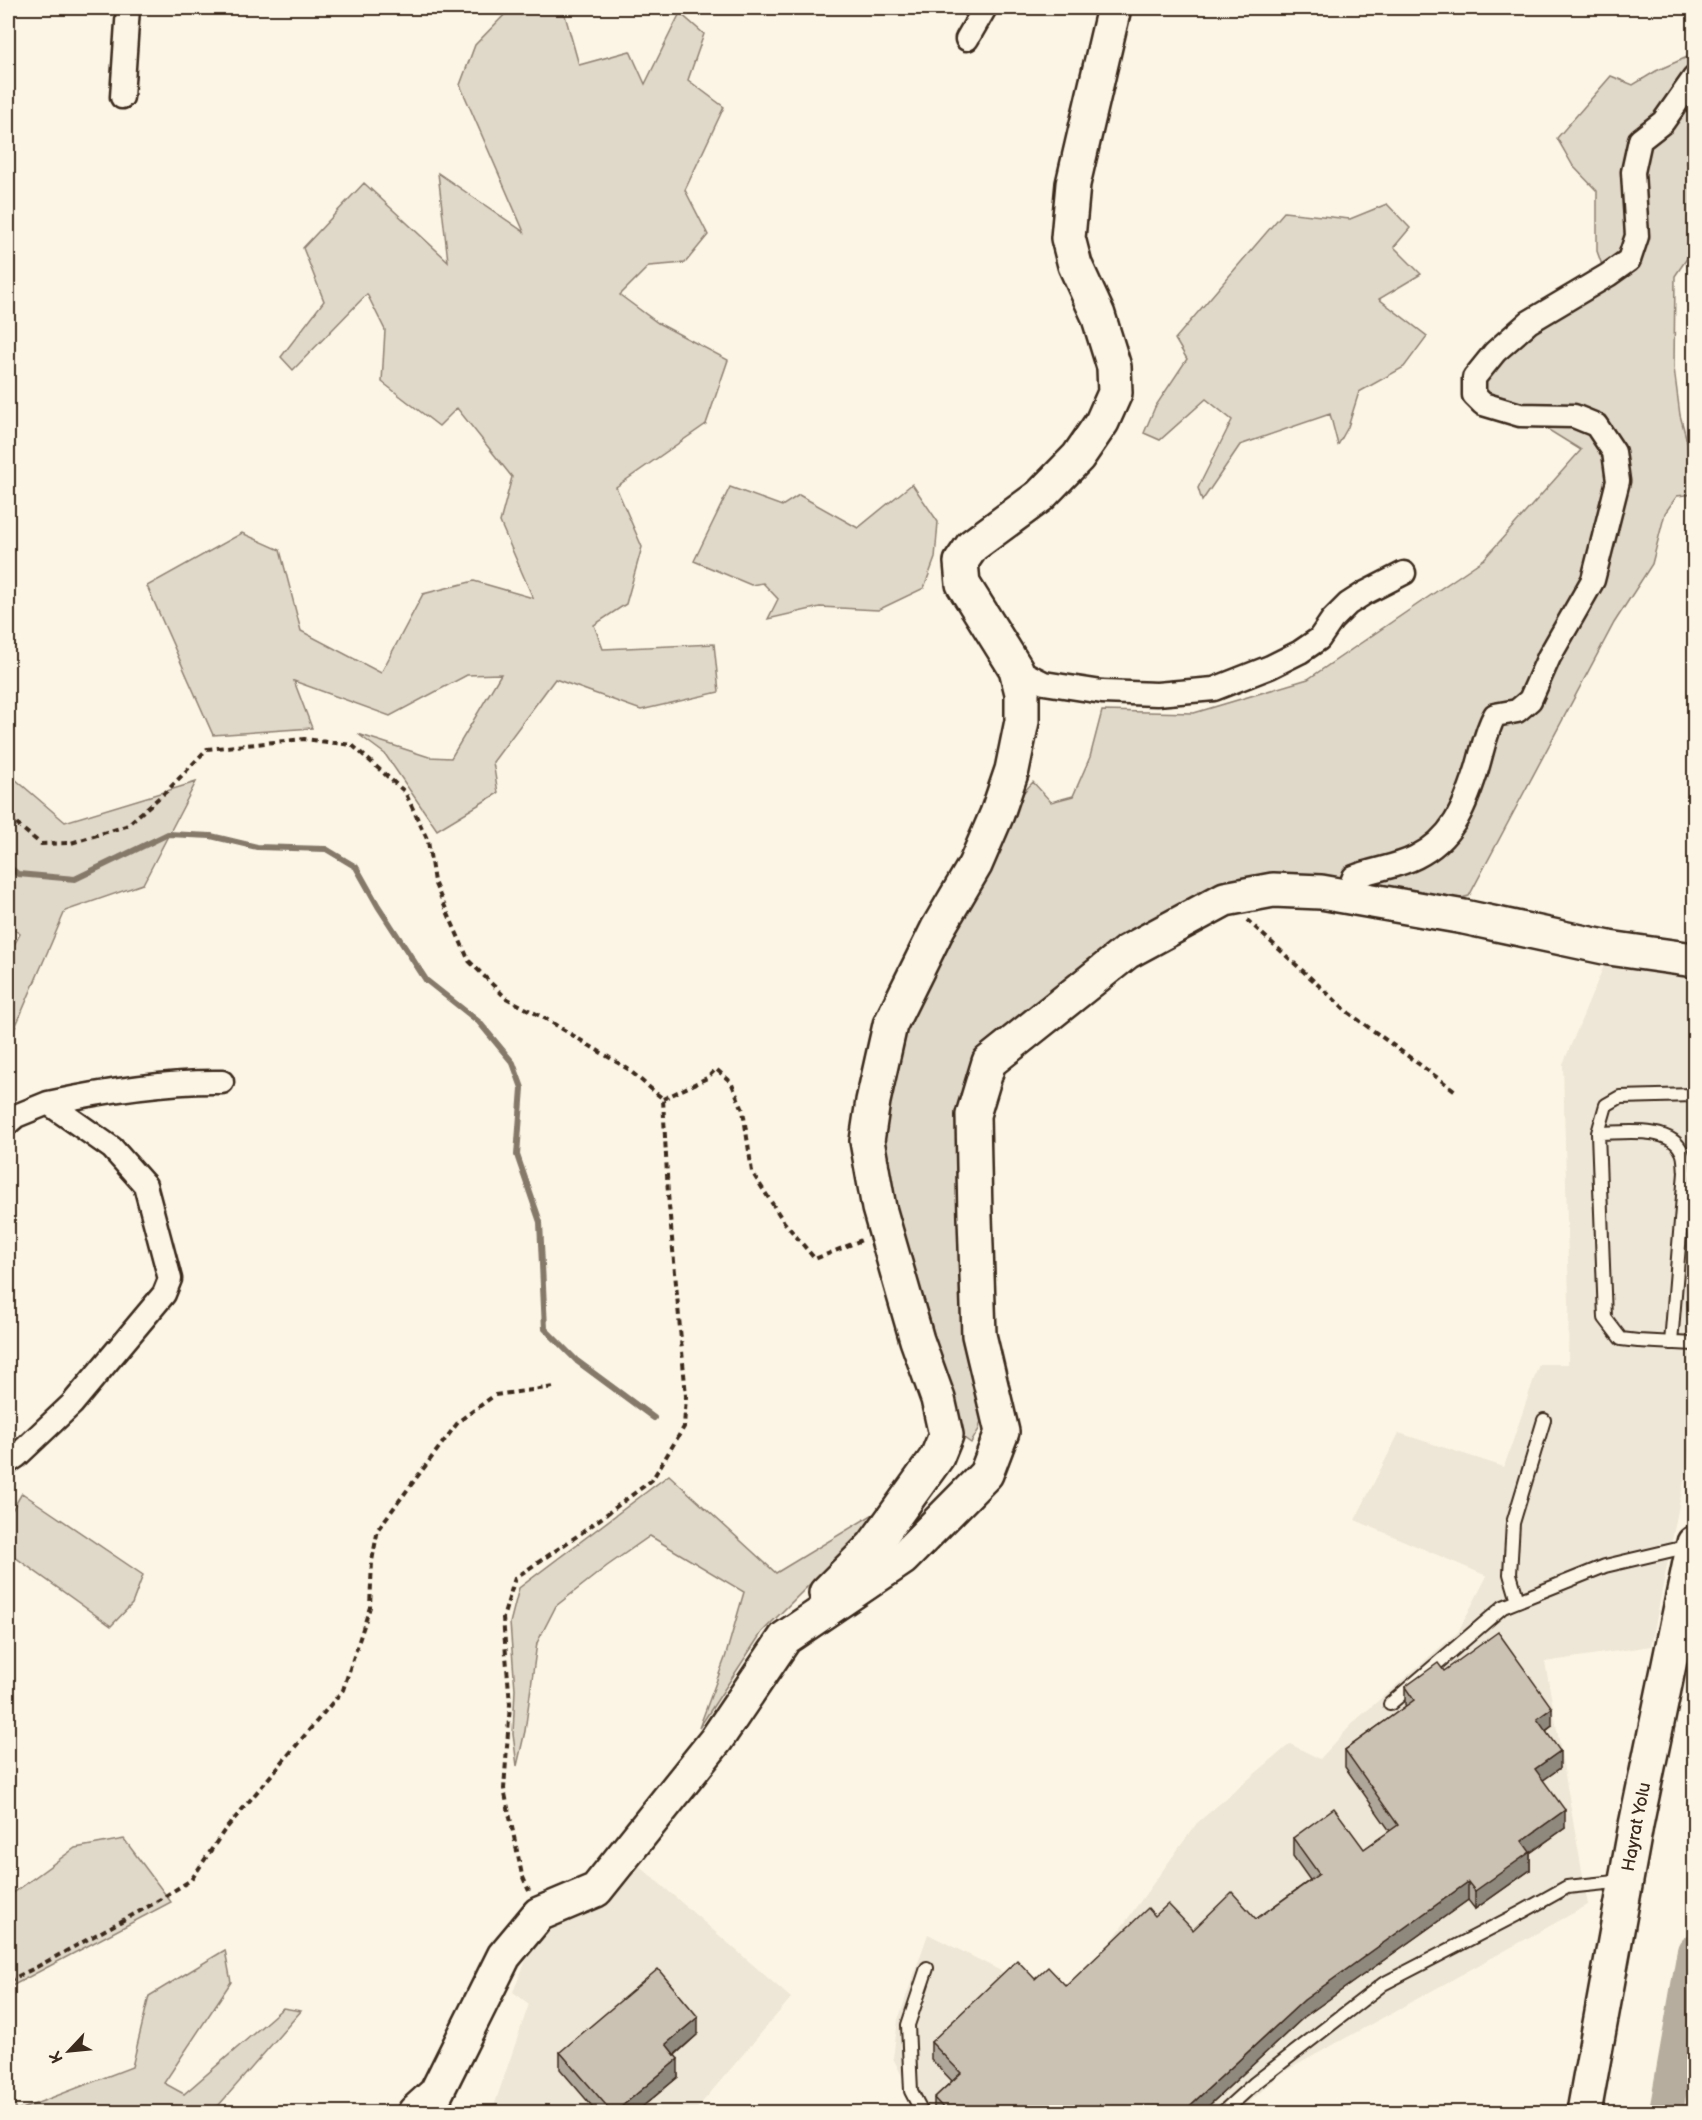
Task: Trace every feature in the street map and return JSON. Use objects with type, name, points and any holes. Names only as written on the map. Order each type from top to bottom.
[{"type":"street","points":[[122,97],[128,8]]},
{"type":"street","points":[[967,39],[985,8]]},
{"type":"street","points":[[415,2112],[436,2093],[504,1956],[539,1914],[596,1890],[716,1740],[784,1638],[873,1546],[938,1457],[946,1435],[938,1399],[917,1340],[879,1208],[867,1141],[873,1101],[890,1025],[938,928],[975,865],[997,814],[1012,770],[1022,721],[1022,693],[1016,669],[963,584],[962,562],[972,546],[1040,496],[1078,457],[1102,422],[1115,393],[1114,367],[1098,315],[1076,265],[1068,238],[1073,184],[1114,8]]},
{"type":"street","points":[[1346,897],[1354,877],[1415,857],[1444,838],[1465,804],[1490,725],[1496,715],[1517,711],[1530,700],[1549,657],[1593,580],[1618,481],[1614,452],[1596,425],[1574,416],[1521,415],[1483,404],[1474,395],[1474,378],[1495,352],[1529,322],[1629,260],[1637,236],[1634,172],[1640,140],[1663,122],[1695,78]]},
{"type":"street","points":[[1016,669],[1044,683],[1102,692],[1157,694],[1214,689],[1270,667],[1300,652],[1319,639],[1332,620],[1348,604],[1365,592],[1404,573]]},
{"type":"street","points":[[784,1638],[903,1558],[986,1474],[1002,1432],[979,1335],[973,1115],[989,1062],[1127,951],[1225,899],[1273,890],[1321,892],[1464,917],[1609,948],[1695,960]]},
{"type":"street","points":[[8,1123],[16,1116],[48,1103],[86,1095],[192,1082],[222,1082]]},
{"type":"street","points":[[8,1462],[72,1404],[164,1294],[170,1279],[145,1185],[112,1148],[48,1103]]},
{"type":"street","name":"Hayrat Yolu","points":[[1584,2112],[1626,1881],[1694,1544]]},
{"type":"lane","points":[[1695,1095],[1620,1097],[1606,1106],[1598,1133],[1605,1318],[1621,1339],[1695,1344]]},
{"type":"lane","points":[[1598,1133],[1645,1132],[1668,1137],[1682,1152],[1685,1172],[1671,1343]]},
{"type":"lane","points":[[1518,1601],[1510,1574],[1513,1523],[1544,1420]]},
{"type":"lane","points":[[1390,1704],[1503,1606],[1605,1566],[1694,1544]]},
{"type":"lane","points":[[1223,2112],[1255,2083],[1383,1984],[1567,1887],[1626,1881]]},
{"type":"lane","points":[[922,2112],[911,2091],[908,2025],[927,1968]]},
{"type":"path","points":[[829,8],[831,12]]},
{"type":"path","points":[[8,817],[41,844],[70,843],[126,826],[168,790],[207,749],[304,739],[352,745],[405,792],[428,841],[434,882],[469,961],[506,998],[546,1019],[628,1069],[663,1099],[668,1194],[686,1396],[684,1427],[652,1480],[580,1534],[515,1578],[504,1618],[510,1704],[504,1789],[522,1875],[539,1914]]},
{"type":"path","points":[[1225,899],[1349,1013],[1457,1092]]},
{"type":"path","points":[[663,1099],[706,1078],[716,1069],[731,1082],[743,1110],[752,1172],[784,1222],[815,1259],[885,1230]]},
{"type":"path","points":[[8,1981],[151,1905],[191,1880],[224,1831],[343,1690],[370,1607],[372,1561],[378,1528],[459,1421],[495,1395],[554,1387]]},
{"type":"shaded area","points":[[511,8],[563,8],[579,65],[630,51],[645,84],[680,13],[704,34],[688,80],[724,107],[685,190],[708,235],[685,263],[649,266],[620,295],[658,323],[728,360],[706,424],[616,487],[642,547],[626,604],[594,625],[603,649],[714,644],[719,692],[641,710],[555,679],[493,762],[498,793],[437,830],[385,754],[358,734],[429,757],[451,758],[501,674],[467,675],[390,716],[294,681],[312,728],[213,735],[147,586],[242,533],[280,550],[301,631],[381,673],[423,594],[474,581],[533,598],[500,522],[512,477],[457,408],[439,426],[382,382],[385,330],[367,294],[293,370],[281,357],[324,301],[303,248],[364,183],[448,261],[438,173],[524,232],[460,85],[475,45]]},
{"type":"shaded area","points":[[1694,54],[1694,107],[1687,163],[1694,178],[1694,248],[1675,276],[1674,368],[1680,415],[1694,467],[1694,494],[1677,496],[1665,513],[1652,564],[1614,623],[1469,896],[1450,901],[1277,880],[986,1049],[984,1407],[979,1429],[971,1443],[957,1433],[874,1143],[894,1040],[995,857],[1022,794],[1033,782],[1051,802],[1073,796],[1090,757],[1102,711],[1194,713],[1308,679],[1484,559],[1581,450],[1481,388],[1491,364],[1536,326],[1609,285],[1597,251],[1597,191],[1573,166],[1557,138],[1611,76],[1633,85],[1656,71]]},
{"type":"shaded area","points":[[1387,204],[1410,228],[1394,247],[1421,274],[1379,299],[1427,336],[1404,367],[1359,392],[1348,427],[1338,445],[1330,414],[1240,445],[1202,501],[1198,488],[1232,420],[1206,399],[1160,440],[1144,433],[1155,407],[1187,359],[1175,339],[1284,212],[1350,219]]},
{"type":"shaded area","points":[[912,484],[938,522],[935,558],[924,588],[878,610],[820,607],[768,619],[778,599],[763,583],[751,585],[694,561],[730,487],[782,506],[799,495],[858,528]]},
{"type":"shaded area","points":[[8,773],[65,822],[196,782],[143,884],[65,911],[14,1030],[8,1037],[8,956],[20,934],[8,925]]},
{"type":"shaded area","points":[[1608,956],[1694,969],[1694,1430],[1651,1646],[1545,1662],[1588,1905],[1282,2073],[1238,2112],[920,2112],[893,2058],[898,2020],[928,1934],[1066,2004],[1197,1823],[1290,1744],[1320,1759],[1356,1720],[1458,1632],[1487,1576],[1355,1520],[1399,1433],[1504,1467],[1539,1364],[1568,1364],[1569,1301],[1563,1064]]},
{"type":"shaded area","points":[[669,1475],[776,1573],[890,1504],[762,1632],[699,1728],[725,1658],[744,1592],[650,1536],[607,1566],[556,1606],[537,1643],[525,1731],[517,1766],[513,1734],[515,1689],[510,1623],[519,1588]]},
{"type":"shaded area","points":[[22,1493],[143,1575],[132,1604],[111,1626],[8,1552],[8,1517]]},
{"type":"shaded area","points":[[124,1839],[171,1902],[8,1988],[8,1897],[75,1848]]},
{"type":"shaded area","points":[[636,1863],[791,1998],[694,2112],[492,2112],[529,2004],[513,1992],[540,1926]]},
{"type":"shaded area","points":[[225,1950],[231,1982],[164,2083],[184,2094],[283,2008],[301,2011],[219,2105],[204,2112],[8,2112],[8,2087],[17,2111],[132,2067],[149,1996]]},
{"type":"building","points":[[1498,1632],[1552,1708],[1537,1719],[1560,1751],[1535,1769],[1565,1810],[1522,1841],[1530,1852],[1475,1891],[1468,1882],[1304,2000],[1183,2112],[947,2112],[934,2098],[961,2073],[931,2042],[1017,1960],[1035,1979],[1048,1967],[1066,1986],[1148,1908],[1155,1916],[1168,1904],[1193,1930],[1232,1892],[1256,1919],[1319,1874],[1293,1838],[1334,1808],[1364,1849],[1398,1825],[1345,1750],[1414,1700],[1405,1687],[1438,1663],[1444,1671]]},
{"type":"building","points":[[658,1969],[698,2017],[666,2044],[678,2059],[615,2112],[612,2112],[560,2052]]},
{"type":"waterway","points":[[8,866],[18,874],[75,879],[168,834],[211,836],[257,847],[326,849],[356,867],[378,906],[426,980],[479,1022],[513,1063],[522,1088],[517,1155],[540,1222],[545,1329],[577,1361],[654,1418]]},
{"type":"waterway","points":[[1666,2112],[1694,1951]]}]
